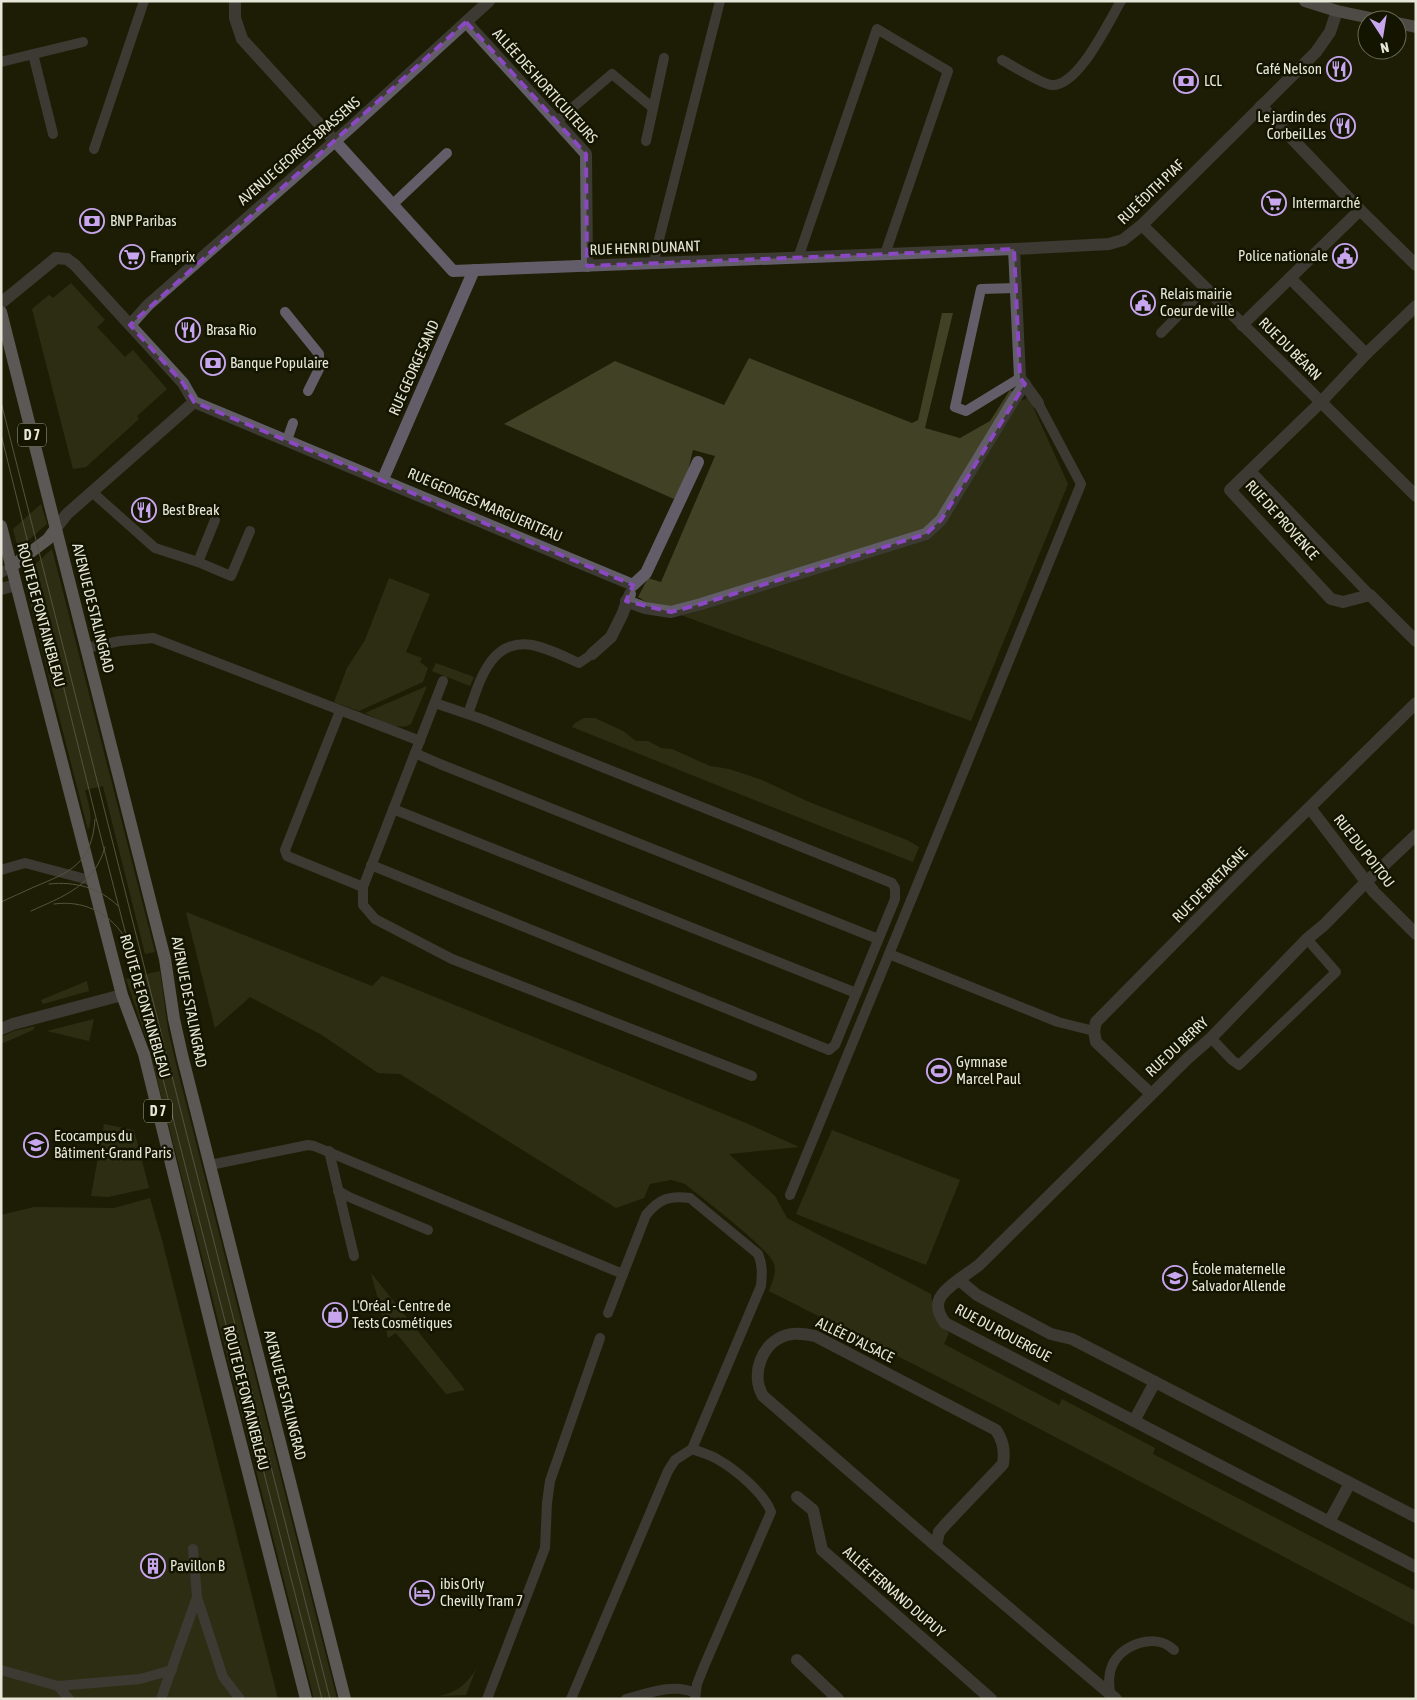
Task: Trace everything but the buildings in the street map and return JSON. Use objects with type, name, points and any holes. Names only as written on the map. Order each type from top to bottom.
[{"type":"main road","points":[[1305,1],[1357,15]]},
{"type":"main road","name":"AVENUE DE STALINGRAD","points":[[1,312],[165,959],[174,1019],[182,1055],[345,1699]]},
{"type":"main road","name":"ROUTE DE FONTAINEBLEAU","points":[[1,526],[6,570],[16,585],[122,995],[144,1054],[306,1699]]},
{"type":"main road","points":[[6,570],[48,539],[56,528]]},
{"type":"street","name":"RUE HENRI DUNANT","points":[[235,1],[234,18],[242,39],[453,271],[1014,249]]},
{"type":"street","name":"AVENUE GEORGES BRASSENS","points":[[130,325],[148,305],[335,141],[489,1]]},
{"type":"street","name":"RUE ÉDITH PIAF","points":[[1014,249],[1109,244],[1123,240],[1142,225],[1316,52],[1330,32],[1337,11]]},
{"type":"street","name":"ALLÉE DES HORTICULTEURS","points":[[466,22],[586,154],[587,266]]},
{"type":"street","points":[[1261,106],[1360,210],[1416,265]]},
{"type":"street","points":[[1242,325],[1360,210]]},
{"type":"street","name":"RUE DU BÉARN","points":[[1142,225],[1416,496]]},
{"type":"street","points":[[626,601],[645,608],[671,612],[856,557],[926,534],[941,520],[1015,398],[1022,381],[1014,249]]},
{"type":"street","points":[[1,303],[56,258],[67,260],[75,265],[183,383],[194,402],[67,514],[56,528]]},
{"type":"street","name":"RUE GEORGE SAND","points":[[383,479],[474,270]]},
{"type":"street","points":[[1290,278],[1366,354]]},
{"type":"street","name":"RUE DE PROVENCE","points":[[1370,595],[1343,602],[1331,599],[1230,490],[1416,306]]},
{"type":"street","points":[[1022,381],[1038,403]]},
{"type":"street","name":"RUE GEORGES MARGUERITEAU","points":[[194,402],[634,585]]},
{"type":"street","points":[[592,654],[611,637],[634,585],[646,573],[698,462]]},
{"type":"street","points":[[1,589],[16,585]]},
{"type":"street","points":[[1370,595],[1416,640]]},
{"type":"street","name":"RUE DE BRETAGNE","points":[[1094,1031],[1096,1022],[1416,703]]},
{"type":"street","name":"RUE DU POITOU","points":[[1310,808],[1374,892],[1416,934]]},
{"type":"street","name":"RUE DU BERRY","points":[[959,1280],[979,1265],[1186,1059],[1211,1038],[1307,939],[1324,925],[1416,835]]},
{"type":"street","points":[[1,1029],[13,1024],[122,995]]},
{"type":"street","points":[[1094,1031],[1096,1042],[1151,1094]]},
{"type":"street","name":"RUE DU ROUERGUE","points":[[1416,1517],[1072,1339],[1051,1334],[977,1295],[959,1280],[944,1292],[938,1301],[939,1314],[944,1323],[1416,1567]]},
{"type":"street","name":"ALLÉE D'ALSACE","points":[[936,1546],[939,1532],[1004,1464],[1005,1453],[1002,1440],[996,1430],[815,1336],[800,1333],[787,1335],[775,1341],[762,1356],[759,1367],[758,1387],[763,1396],[936,1546],[1113,1696]]},
{"type":"street","points":[[1134,1421],[1155,1382]]},
{"type":"street","points":[[1329,1522],[1350,1483]]},
{"type":"street","name":"ALLÉE FERNAND DUPUY","points":[[797,1496],[813,1510],[822,1550],[991,1699]]},
{"type":"street","points":[[797,1660],[838,1699]]},
{"type":"lane","points":[[94,149],[144,1]]},
{"type":"lane","points":[[654,264],[720,1]]},
{"type":"lane","points":[[1002,60],[1049,85],[1059,85],[1070,77],[1086,60],[1121,1]]},
{"type":"lane","points":[[798,258],[878,30],[948,71],[885,254]]},
{"type":"lane","points":[[1,62],[82,42]]},
{"type":"lane","points":[[33,54],[53,134]]},
{"type":"lane","points":[[646,141],[664,58]]},
{"type":"lane","points":[[558,121],[612,74],[653,108]]},
{"type":"lane","points":[[392,205],[447,153]]},
{"type":"lane","points":[[1016,288],[982,289],[955,407],[966,411],[1022,381]]},
{"type":"lane","points":[[1162,333],[1205,288]]},
{"type":"lane","points":[[286,312],[319,354],[319,369],[308,391]]},
{"type":"lane","points":[[790,1195],[1081,484],[1038,403]]},
{"type":"lane","points":[[287,440],[293,423]]},
{"type":"lane","points":[[1250,470],[1370,595]]},
{"type":"lane","points":[[92,492],[155,548],[198,562],[231,576],[250,531]]},
{"type":"lane","points":[[198,562],[215,520]]},
{"type":"lane","points":[[86,648],[120,641],[153,638],[340,712],[420,741]]},
{"type":"lane","points":[[468,714],[484,671],[498,653],[517,644],[534,645],[579,663],[592,654]]},
{"type":"lane","points":[[443,681],[363,887],[363,905],[375,919],[452,958],[752,1076]]},
{"type":"lane","points":[[371,866],[829,1050],[835,1045],[895,899],[895,888],[892,883],[468,714],[435,703]]},
{"type":"lane","points":[[340,712],[284,850],[287,856],[363,887]]},
{"type":"lane","points":[[415,753],[878,939]]},
{"type":"lane","points":[[393,809],[856,993]]},
{"type":"lane","points":[[1,870],[25,863],[93,881]]},
{"type":"lane","points":[[1211,1038],[1239,1065],[1336,972],[1307,939]]},
{"type":"lane","points":[[888,954],[1058,1022],[1094,1031]]},
{"type":"lane","points":[[210,1165],[308,1145],[329,1151],[623,1274]]},
{"type":"lane","points":[[329,1151],[354,1256]]},
{"type":"lane","points":[[338,1191],[428,1230]]},
{"type":"lane","points":[[571,1699],[668,1471],[675,1460],[692,1449],[761,1286],[762,1262],[758,1254],[690,1198],[680,1197],[660,1201],[646,1215],[608,1313]]},
{"type":"lane","points":[[487,1699],[545,1548],[550,1482],[600,1338]]},
{"type":"lane","points":[[626,1699],[670,1688],[685,1688],[695,1696],[697,1684],[705,1664],[771,1512],[768,1504],[762,1497],[739,1475],[717,1459],[692,1449]]},
{"type":"lane","points":[[193,1549],[198,1597],[223,1677],[240,1699]]},
{"type":"lane","points":[[161,1699],[198,1597]]},
{"type":"lane","points":[[1113,1696],[1109,1674],[1112,1665],[1118,1656],[1130,1646],[1154,1640],[1174,1650]]},
{"type":"lane","points":[[1,1670],[58,1686],[140,1679],[172,1670]]},
{"type":"lane","points":[[58,1686],[69,1699]]},
{"type":"highlighted area","points":[[466,22],[586,154],[587,266],[1014,249],[1020,378],[1025,384],[941,520],[926,534],[671,612],[626,601],[633,585],[194,402],[183,383],[130,325]]},
{"type":"green space","points":[[71,283],[105,320],[97,327],[125,357],[133,350],[167,389],[137,416],[139,419],[86,467],[73,469],[32,309],[49,295],[53,298]]},
{"type":"green space","points":[[942,313],[953,313],[925,428],[960,438],[990,421],[1010,390],[1022,400],[1029,398],[1068,484],[971,721],[648,603],[638,597],[648,578],[661,582],[715,456],[693,450],[687,475],[674,499],[504,424],[615,361],[724,405],[749,358],[912,423],[918,420]]},
{"type":"green space","points":[[41,504],[47,524],[18,549],[13,529]]},
{"type":"green space","points":[[52,549],[155,952],[145,954],[103,786],[85,790],[90,815],[88,830],[23,575]]},
{"type":"green space","points":[[389,578],[430,594],[406,652],[422,658],[420,662],[428,668],[423,682],[359,711],[334,702],[347,668],[365,640]]},
{"type":"green space","points":[[436,663],[474,677],[470,686],[432,671]]},
{"type":"green space","points":[[427,686],[411,724],[394,726],[365,713]]},
{"type":"green space","points":[[584,718],[595,718],[623,731],[636,741],[648,741],[661,748],[672,749],[710,766],[729,769],[762,780],[809,802],[907,840],[919,847],[913,862],[572,727]]},
{"type":"green space","points":[[186,912],[372,986],[382,976],[393,980],[746,1123],[799,1147],[729,1154],[775,1196],[787,1218],[931,1294],[935,1316],[949,1333],[944,1344],[1059,1405],[1062,1399],[1155,1448],[1153,1454],[1416,1591],[1416,1626],[996,1406],[769,1291],[775,1271],[774,1264],[769,1257],[748,1235],[685,1184],[671,1180],[650,1184],[644,1198],[616,1208],[400,1074],[378,1073],[322,1035],[250,997],[215,1028]]},
{"type":"green space","points":[[160,971],[168,1030],[176,1064],[337,1699],[314,1699],[148,1044],[126,979]]},
{"type":"green space","points":[[87,981],[89,991],[43,1004],[41,1000]]},
{"type":"green space","points":[[94,1019],[89,1041],[47,1031]]},
{"type":"green space","points":[[35,1026],[33,1030],[1,1044],[1,1037],[14,1031]]},
{"type":"green space","points":[[104,1124],[134,1130],[149,1188],[108,1197],[91,1196]]},
{"type":"green space","points":[[832,1130],[960,1180],[926,1265],[796,1214]]},
{"type":"green space","points":[[150,1198],[278,1699],[1,1699],[1,1215],[34,1207],[114,1208]]},
{"type":"green space","points":[[371,1273],[465,1390],[446,1394],[396,1333],[388,1338]]},
{"type":"green space","points":[[476,1669],[466,1695],[440,1696],[461,1687]]},
{"type":"tram line","points":[[1,402],[330,1699]]},
{"type":"tram line","points":[[1,434],[95,814],[322,1699]]},
{"type":"tram line","points":[[1,902],[58,876],[77,864],[89,846],[95,819]]},
{"type":"tram line","points":[[31,911],[76,888],[93,871],[105,847]]},
{"type":"tram line","points":[[49,884],[59,883],[86,887],[95,890],[118,906]]},
{"type":"tram line","points":[[54,904],[75,904],[94,910],[110,920],[124,936]]},
{"type":"place","name":"Café Nelson","points":[[1339,69]]},
{"type":"place","name":"LCL","points":[[1186,81]]},
{"type":"place","name":"Le jardin des CorbeiLLes","points":[[1343,126]]},
{"type":"place","name":"Intermarché","points":[[1274,203]]},
{"type":"place","name":"BNP Paribas","points":[[92,221]]},
{"type":"place","name":"Police nationale","points":[[1345,256]]},
{"type":"place","name":"Franprix","points":[[132,257]]},
{"type":"place","name":"Relais mairie Coeur de ville","points":[[1143,303]]},
{"type":"place","name":"Brasa Rio","points":[[188,330]]},
{"type":"place","name":"Banque Populaire","points":[[213,363]]},
{"type":"place","name":"Best Break","points":[[144,510]]},
{"type":"place","name":"Gymnase Marcel Paul","points":[[939,1071]]},
{"type":"place","name":"Ecocampus du Bâtiment-Grand Paris","points":[[36,1145]]},
{"type":"place","name":"École maternelle Salvador Allende","points":[[1175,1278]]},
{"type":"place","name":"L'Oréal - Centre de Tests Cosmétiques","points":[[335,1315]]},
{"type":"place","name":"Pavillon B","points":[[153,1566]]},
{"type":"place","name":"ibis Orly Chevilly Tram 7","points":[[422,1593]]}]
